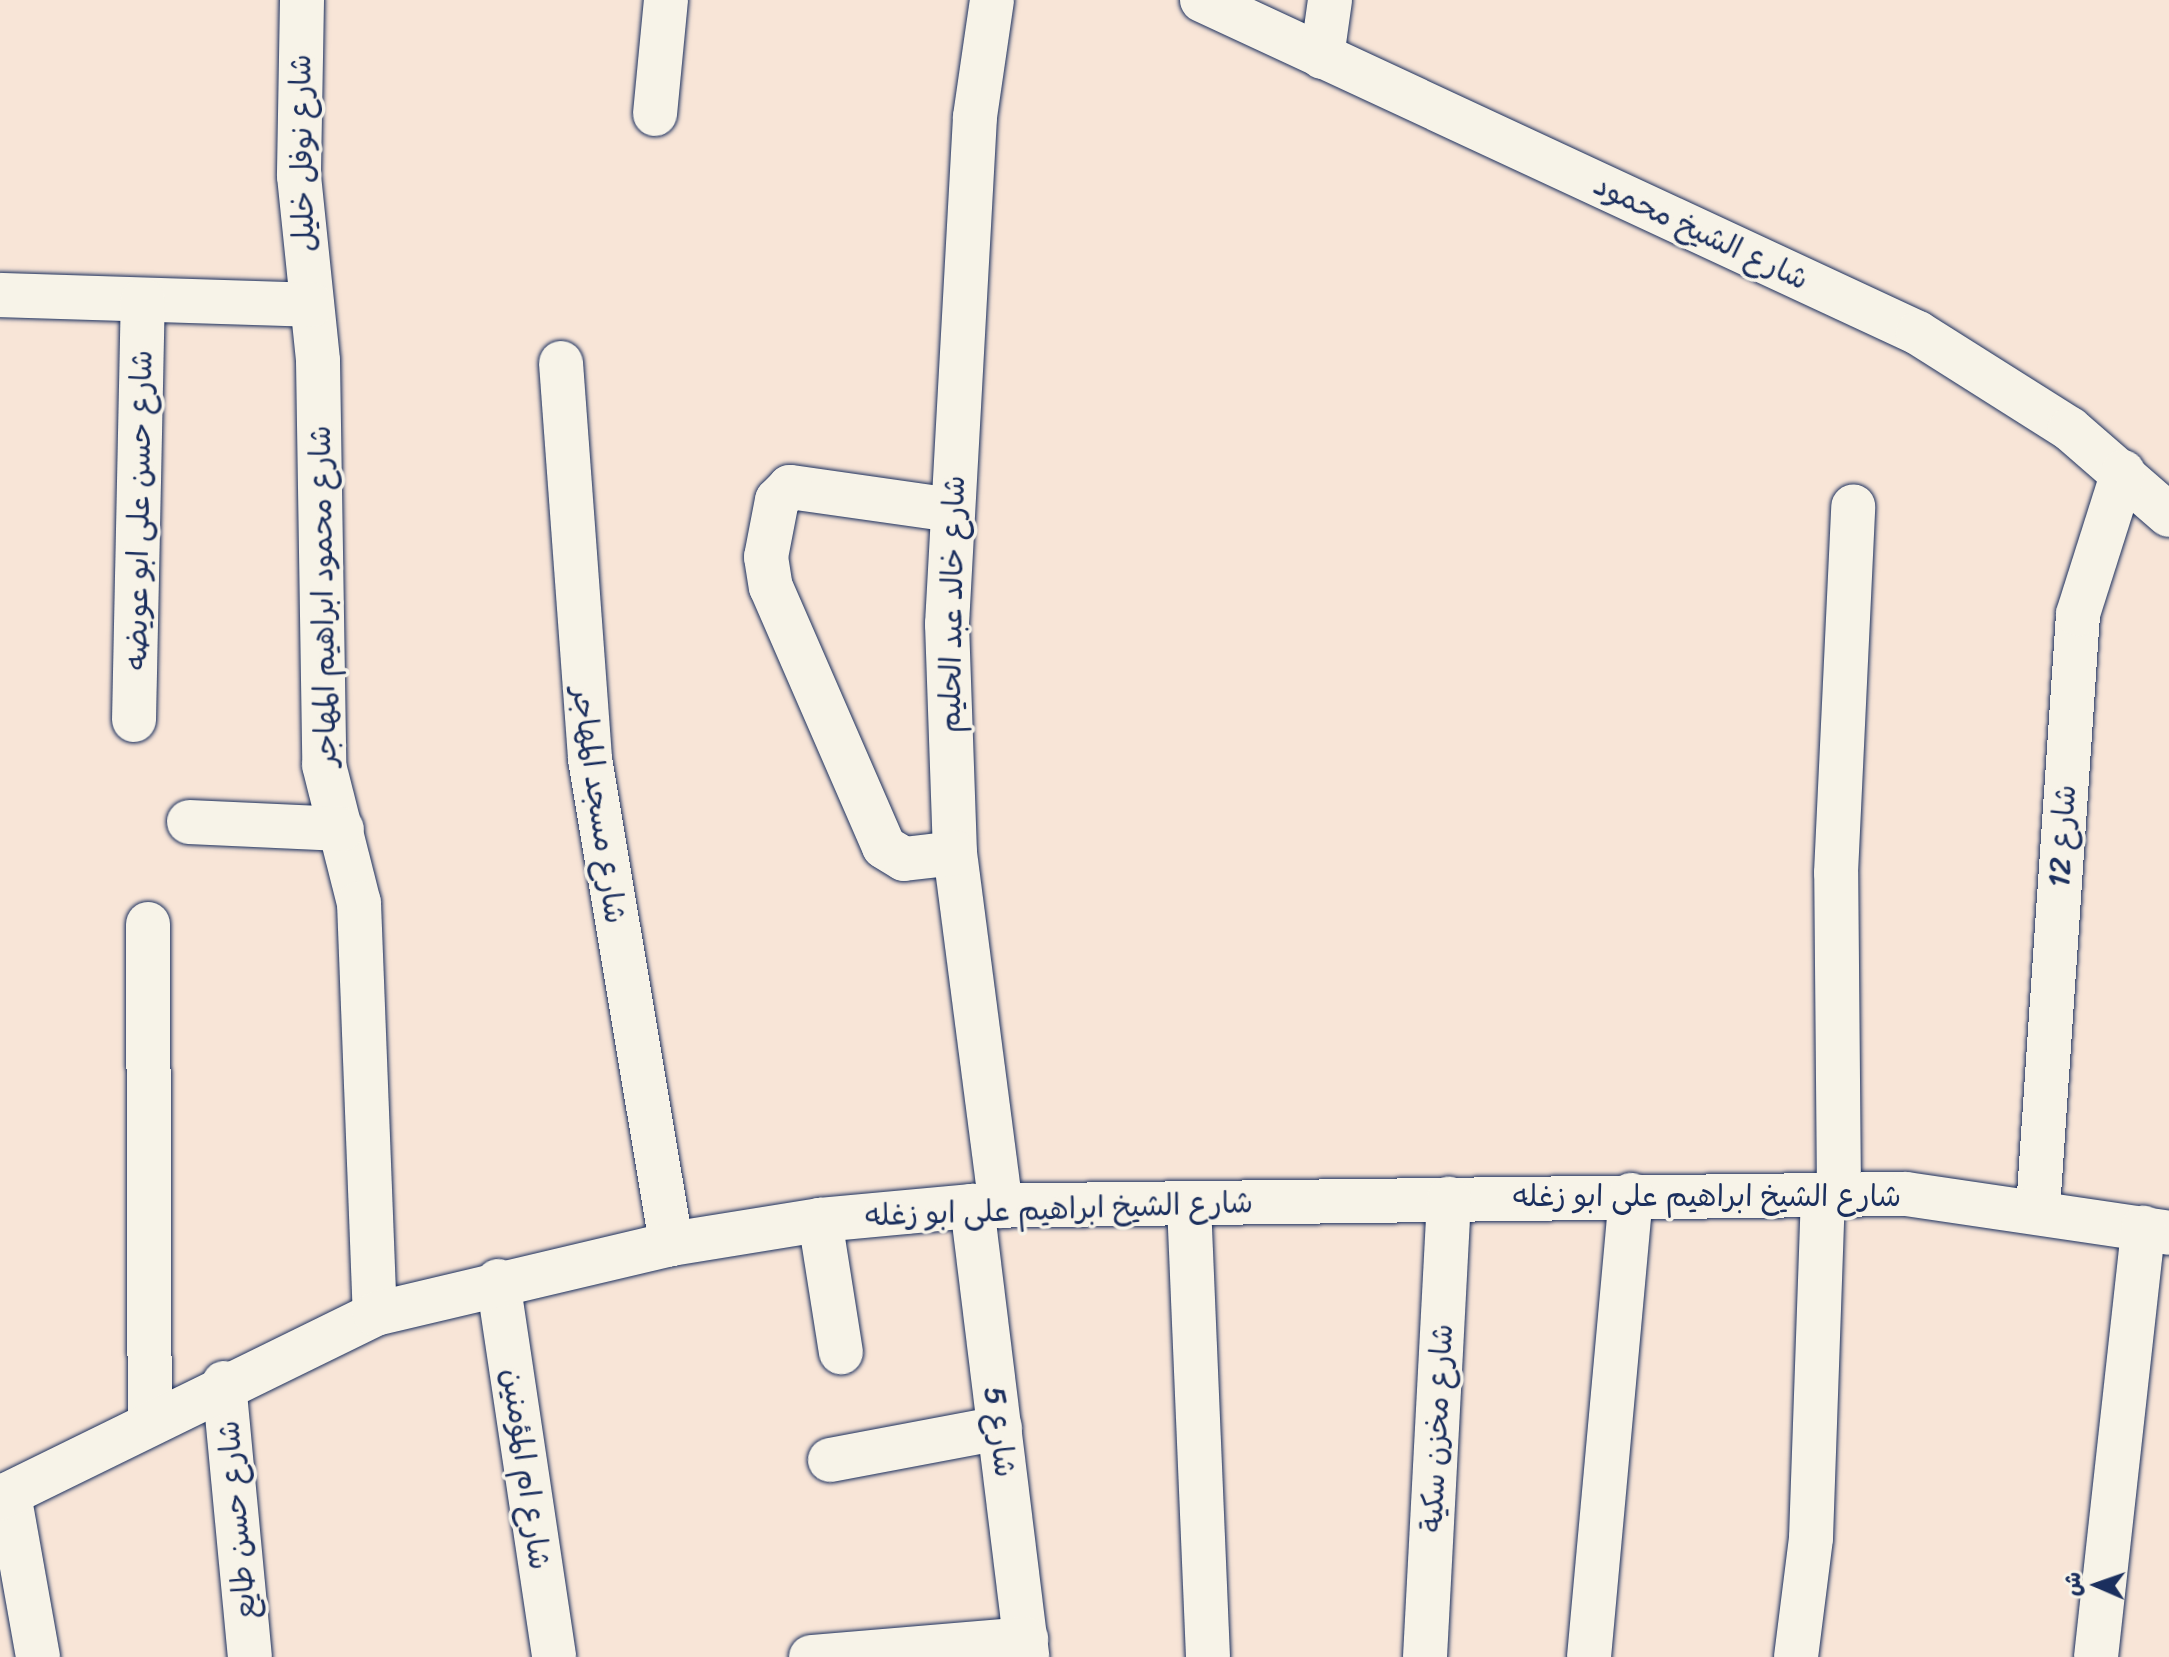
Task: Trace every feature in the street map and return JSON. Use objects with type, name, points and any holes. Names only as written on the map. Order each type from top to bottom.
[{"type":"street","name":"شارع نوفل خليل","points":[[302,0],[299,176],[312,305]]},
{"type":"street","points":[[655,114],[666,0]]},
{"type":"street","name":"شارع خالد عبد الحليم","points":[[986,1206],[955,853],[947,639],[975,117],[992,0]]},
{"type":"street","name":"شارع الشيخ محمود","points":[[1202,0],[1918,333],[1996,378],[2123,472],[2169,515]]},
{"type":"street","points":[[1322,57],[1330,0]]},
{"type":"street","points":[[0,295],[312,305]]},
{"type":"street","name":"شارع حسن على ابو عويضه","points":[[134,720],[143,300]]},
{"type":"street","name":"شارع محمود ابراهيم المهاجر","points":[[312,305],[324,765],[359,903],[375,1314]]},
{"type":"street","name":"شارع مسجد المهاجر","points":[[561,363],[590,759],[671,1244]]},
{"type":"street","name":"شارع 12","points":[[2038,1209],[2078,614],[2095,541],[2123,472]]},
{"type":"street","points":[[952,510],[790,487],[777,500],[766,557],[771,587],[884,847],[904,859],[955,853]]},
{"type":"street","points":[[1796,1657],[1811,1538],[1831,1194],[1836,873],[1853,506]]},
{"type":"street","points":[[189,822],[342,829]]},
{"type":"street","points":[[148,924],[150,1422]]},
{"type":"street","name":"شارع الشيخ ابراهيم على ابو زغله","points":[[4,1496],[224,1383],[375,1314],[498,1281],[671,1244],[820,1220],[986,1206],[1831,1194],[2038,1209],[2156,1231]]},
{"type":"street","points":[[1589,1657],[1631,1195]]},
{"type":"street","name":"شارع مخزن سكية","points":[[1425,1657],[1449,1199]]},
{"type":"street","points":[[1189,1204],[1208,1657]]},
{"type":"street","name":"شارع 5","points":[[986,1206],[1000,1428],[1026,1648]]},
{"type":"street","points":[[820,1220],[841,1352]]},
{"type":"street","points":[[2096,1657],[2156,1231]]},
{"type":"street","name":"شارع ام المؤمنين","points":[[498,1281],[554,1657]]},
{"type":"street","name":"شارع حسن طايع","points":[[224,1383],[250,1657]]},
{"type":"street","points":[[830,1460],[1000,1428]]},
{"type":"street","points":[[4,1496],[38,1657]]},
{"type":"street","points":[[811,1657],[1026,1648]]}]
